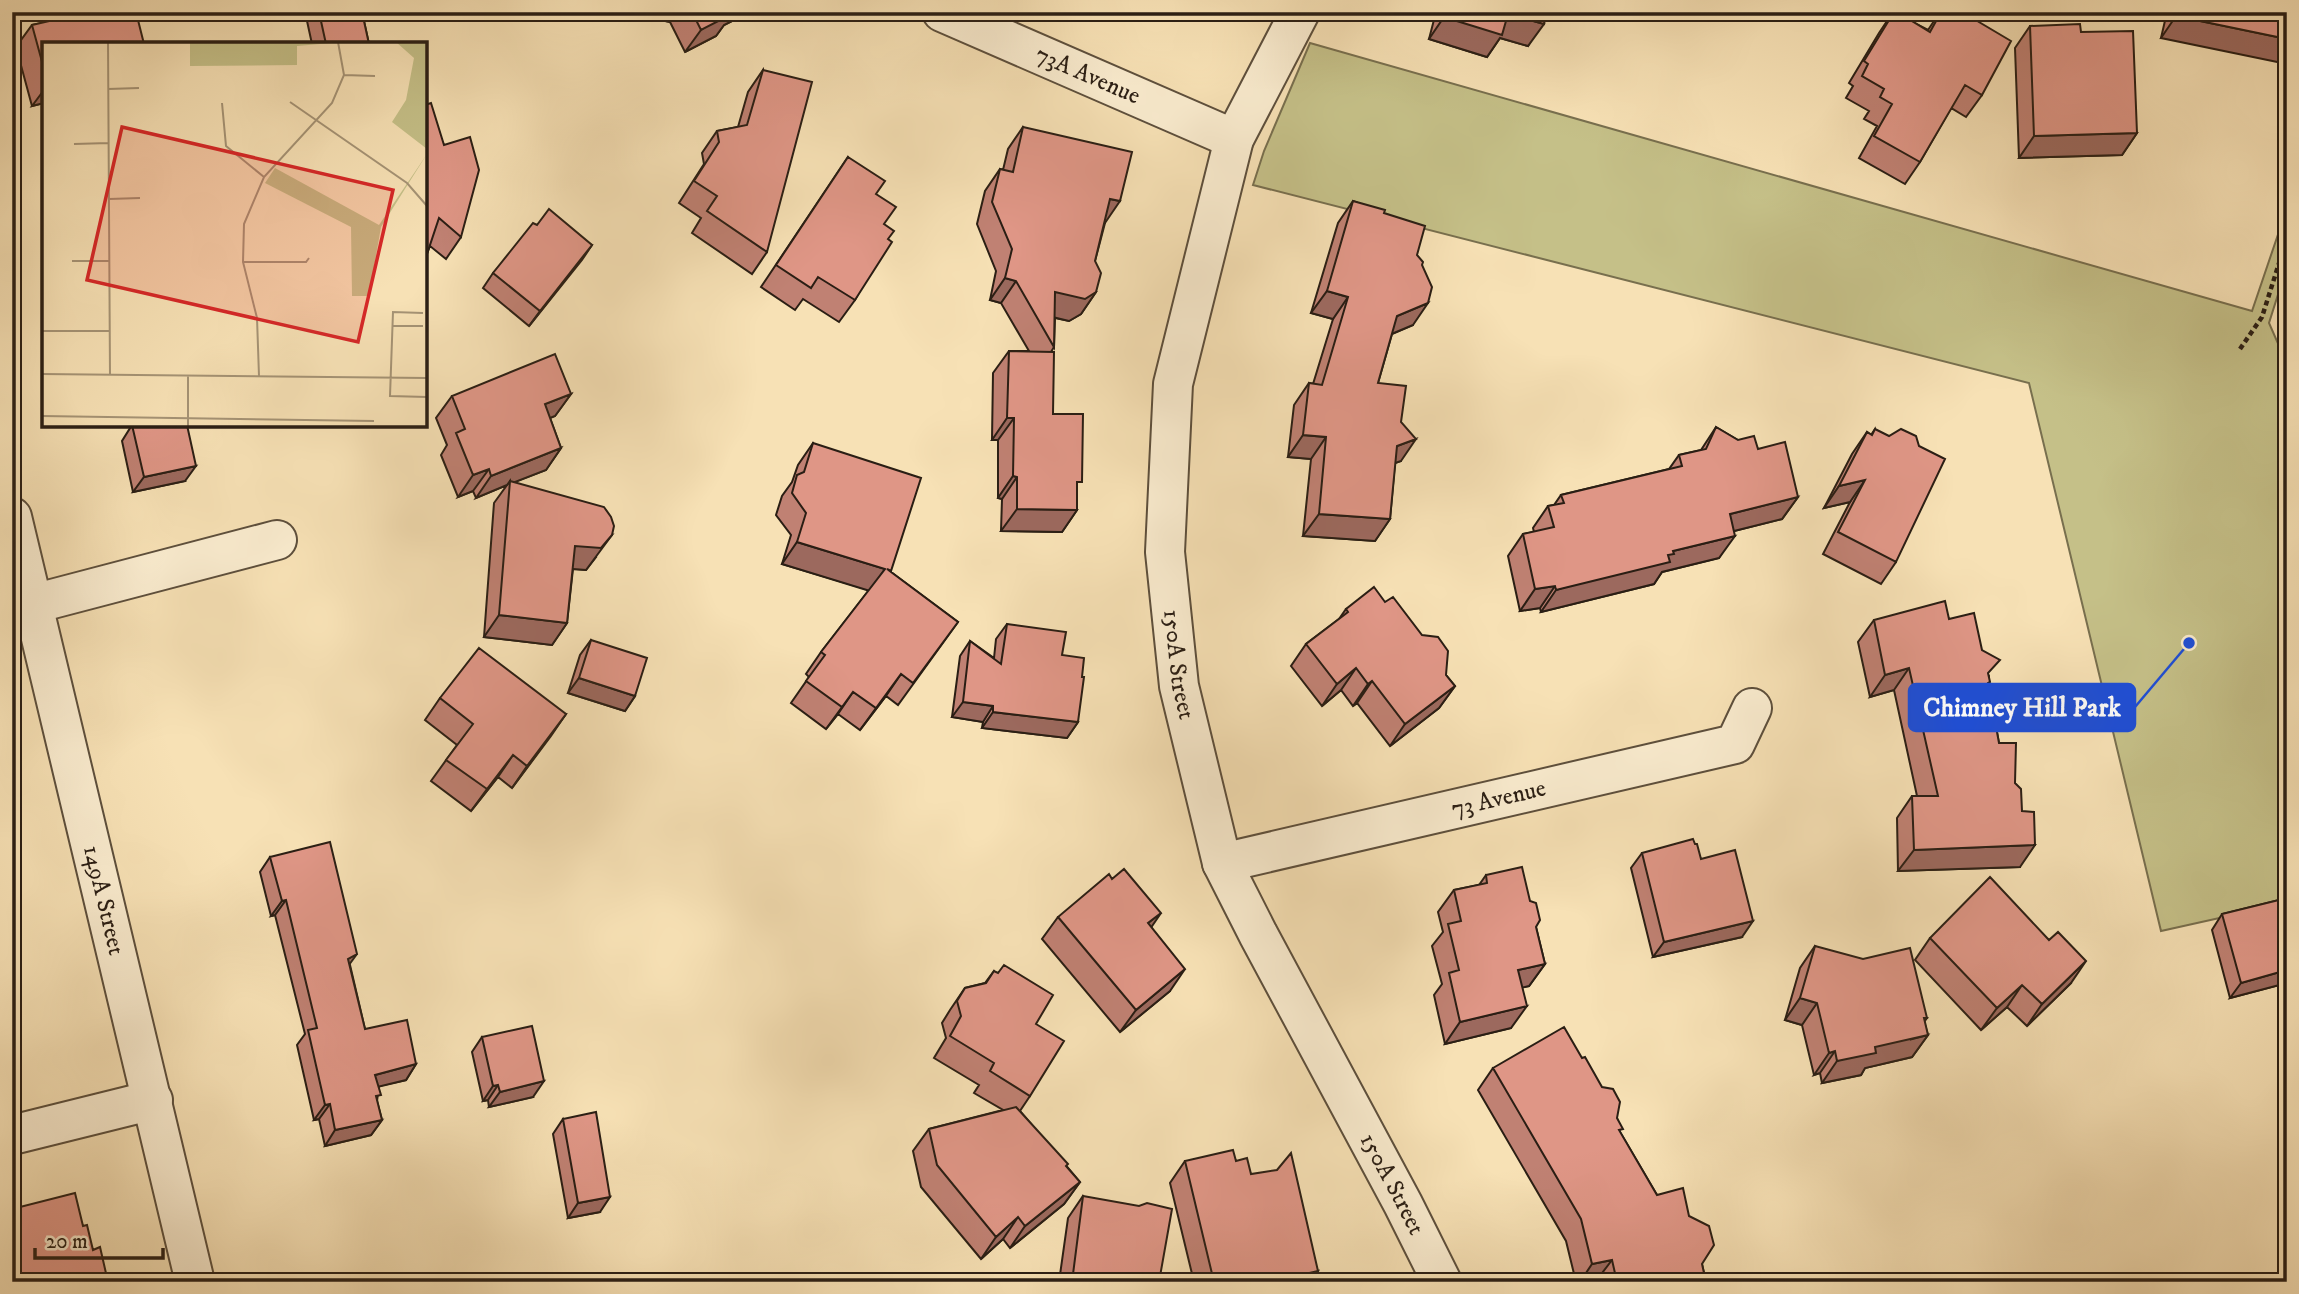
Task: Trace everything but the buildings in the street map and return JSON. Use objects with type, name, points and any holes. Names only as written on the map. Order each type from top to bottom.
[{"type":"street","name":"73A Avenue","points":[[942,12],[1234,139]]},
{"type":"street","name":"150A Street","points":[[1300,12],[1234,139],[1173,384],[1165,552],[1179,686],[1222,863],[1404,1204],[1442,1282]]},
{"type":"street","name":"149A Street","points":[[12,517],[195,1282]]},
{"type":"street","points":[[33,604],[278,540]]},
{"type":"street","name":"73 Avenue","points":[[1222,863],[1735,744],[1752,708]]},
{"type":"street","points":[[12,1135],[153,1100]]},
{"type":"path","points":[[2240,349],[2262,317],[2287,239]]},
{"type":"shaded area","points":[[1310,43],[2252,311],[2287,208],[2287,266],[2269,323],[2287,364],[2287,903],[2161,931],[2029,383],[1253,185],[1264,151]]},
{"type":"place","name":"Chimney Hill Park","points":[[2189,643]]}]
